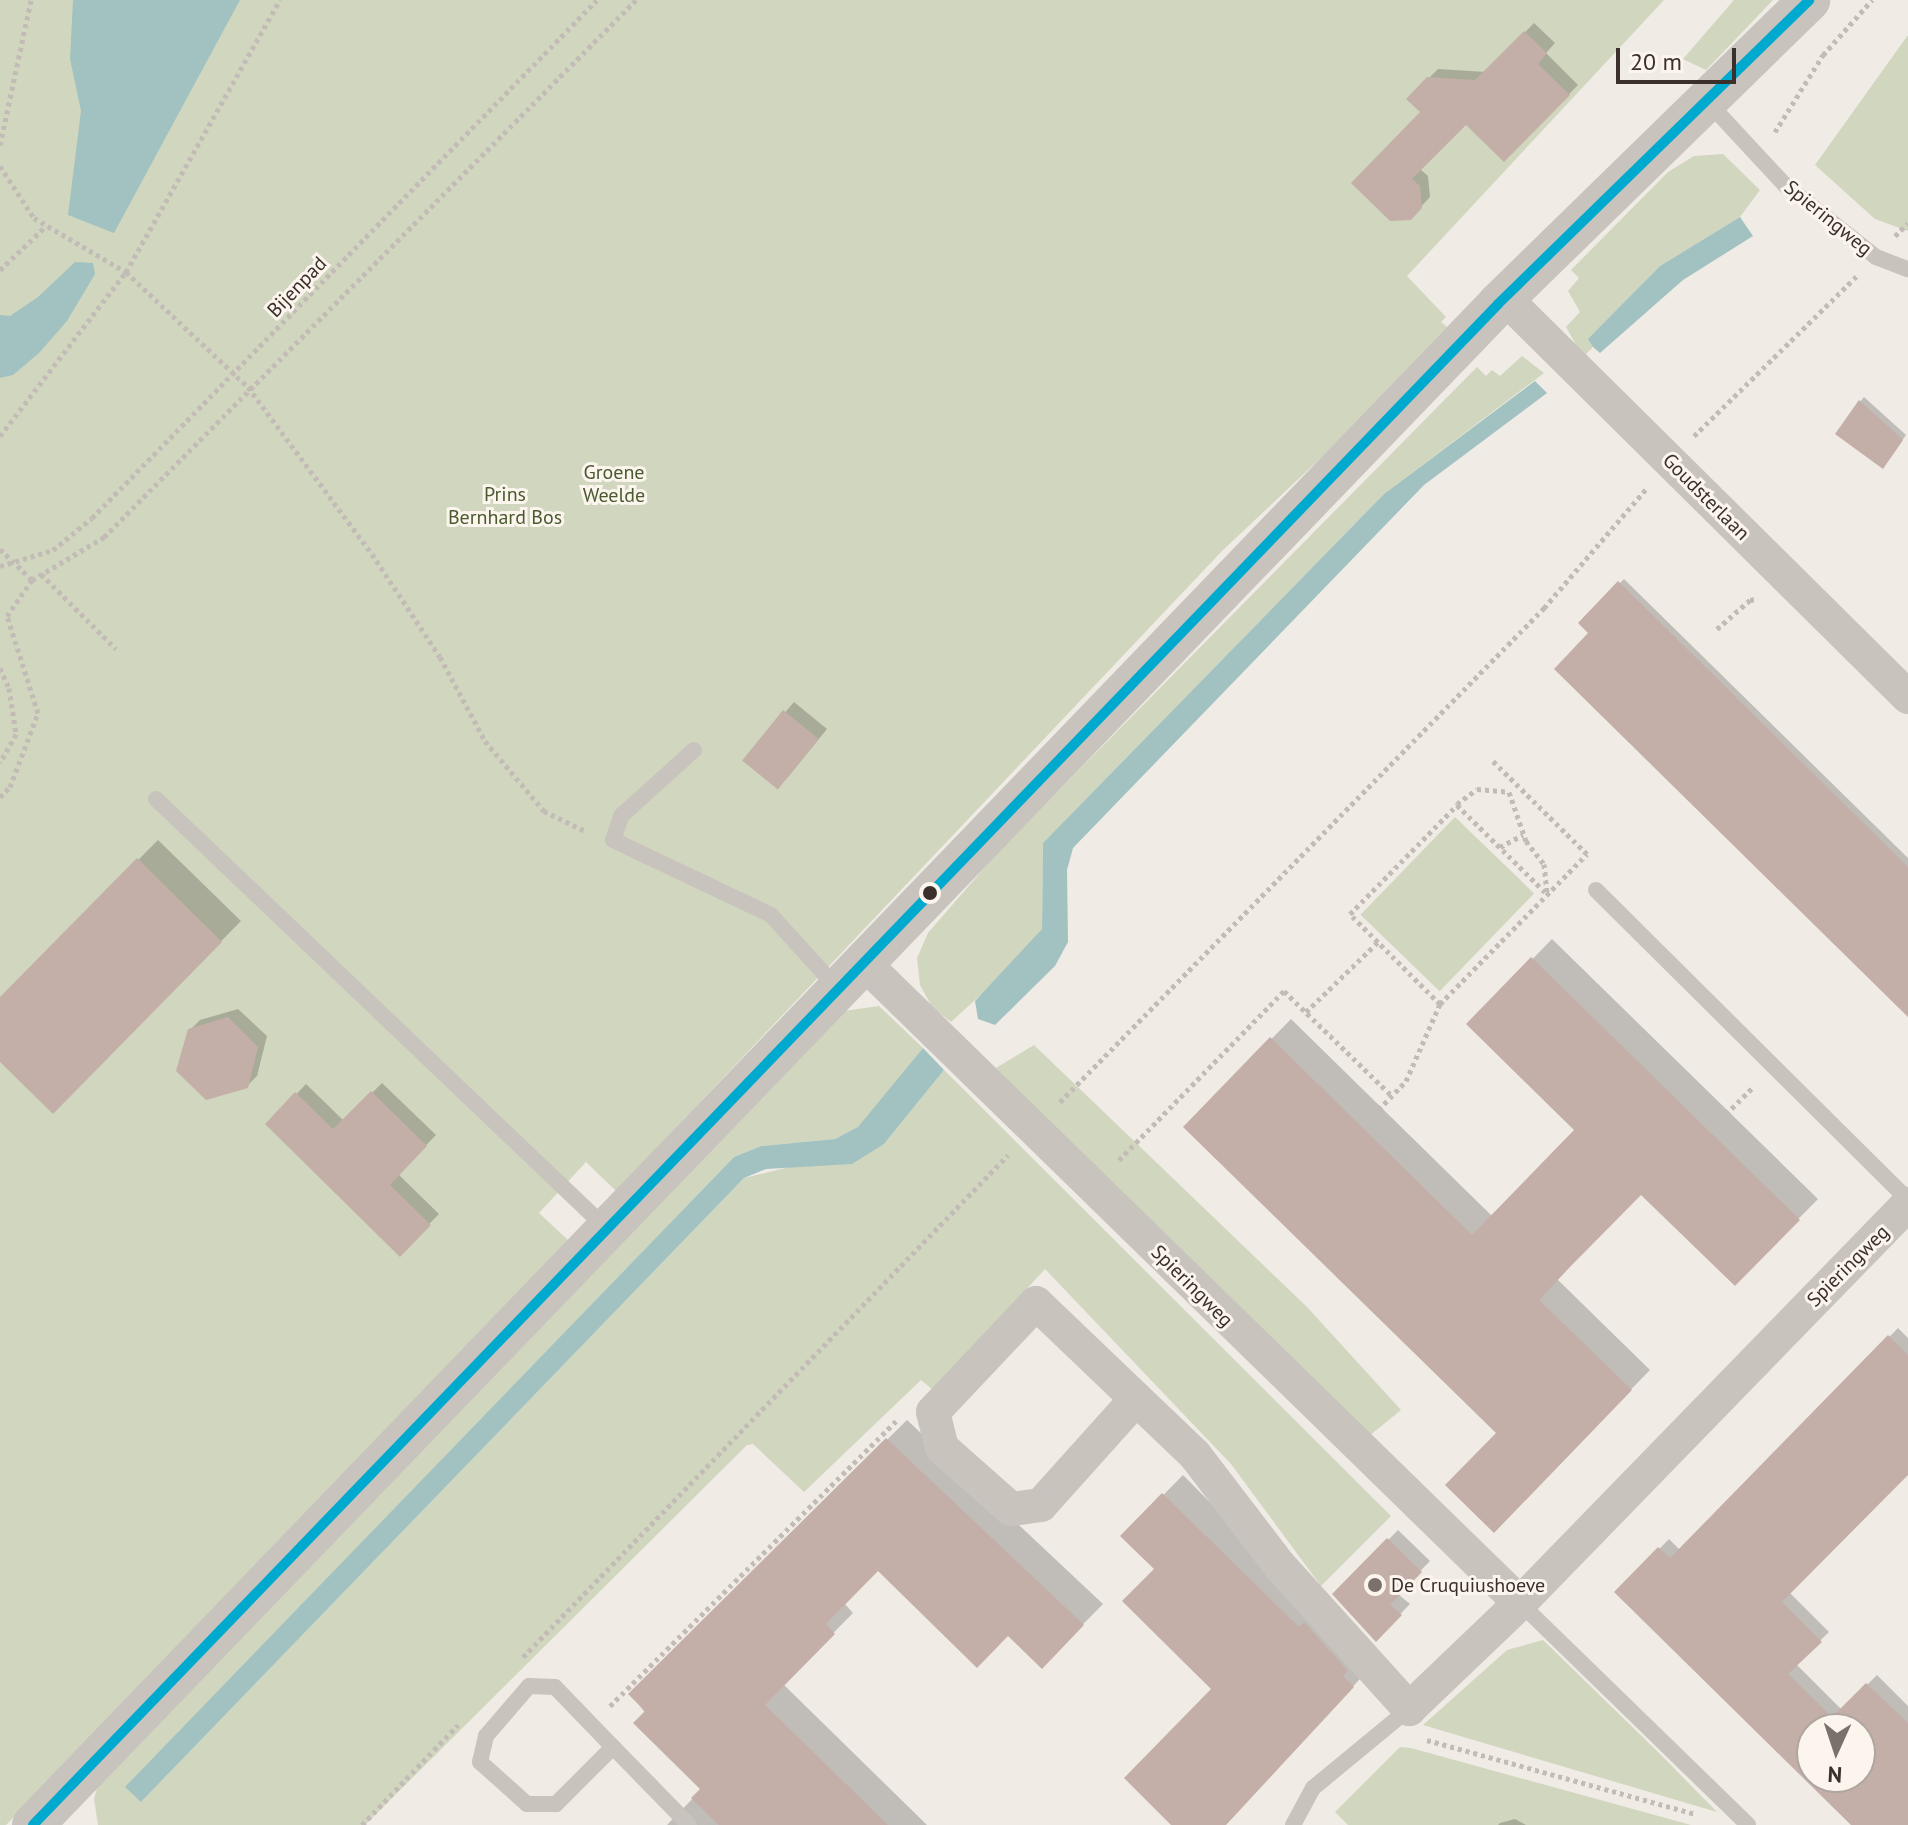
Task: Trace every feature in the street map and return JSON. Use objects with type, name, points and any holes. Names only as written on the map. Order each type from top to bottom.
[{"type":"street","points":[[49,1820],[608,1230],[1505,298],[1809,0]]},
{"type":"street","name":"Goudsterlaan","points":[[1505,298],[1908,697]]},
{"type":"street","name":"Spieringweg","points":[[853,978],[1034,1128],[1520,1603],[1908,1202]]},
{"type":"street","points":[[1136,1399],[1041,1505],[1011,1509],[942,1448],[933,1412],[1036,1303],[1195,1455],[1399,1719],[1520,1603]]},
{"type":"lane","name":"Spieringweg","points":[[1706,100],[1785,185],[1876,257],[1908,269]]},
{"type":"lane","points":[[694,750],[621,816],[613,840],[771,915],[853,978]]},
{"type":"lane","points":[[156,799],[608,1230]]},
{"type":"lane","points":[[1596,890],[1908,1202]]},
{"type":"lane","name":"Spieringweg","points":[[1520,1603],[1748,1825]]},
{"type":"lane","points":[[613,1747],[556,1804],[527,1804],[480,1762],[486,1736],[529,1686],[555,1687],[689,1825]]},
{"type":"lane","points":[[1293,1825],[1313,1788],[1399,1719]]},
{"type":"path","points":[[0,145],[31,0]]},
{"type":"path","points":[[0,436],[126,272],[280,0]]},
{"type":"path","name":"Bijenpad","points":[[0,566],[53,550],[92,518],[597,0]]},
{"type":"path","points":[[0,797],[10,787],[38,713],[7,616],[32,580],[104,537],[248,387],[636,0]]},
{"type":"path","points":[[1757,155],[1795,106],[1823,55],[1872,0]]},
{"type":"path","points":[[0,166],[34,218],[126,272],[248,387],[372,554],[440,657],[485,741],[544,811],[613,840]]},
{"type":"path","points":[[516,1665],[1034,1128],[1544,608],[1669,460],[1908,223]]},
{"type":"path","points":[[0,270],[46,226]]},
{"type":"path","points":[[0,549],[32,580]]},
{"type":"path","points":[[41,574],[116,649]]},
{"type":"path","points":[[0,668],[9,688],[16,734],[0,763]]},
{"type":"path","points":[[1362,1127],[1392,1096],[1422,1051],[1440,1004],[1587,854],[1493,761]]},
{"type":"path","points":[[1509,792],[1516,784]]},
{"type":"path","points":[[1440,1004],[1350,914],[1457,805],[1477,789],[1509,792]]},
{"type":"path","points":[[1509,792],[1523,835],[1544,864],[1547,894]]},
{"type":"path","points":[[1457,805],[1547,894]]},
{"type":"path","points":[[1500,847],[1523,835]]},
{"type":"path","points":[[1306,1012],[1378,942]]},
{"type":"path","points":[[1093,1187],[1284,991],[1392,1096]]},
{"type":"path","points":[[1709,1131],[1774,1067]]},
{"type":"path","points":[[591,1724],[914,1403],[933,1412]]},
{"type":"path","points":[[1399,1719],[1700,1815]]},
{"type":"path","points":[[362,1825],[461,1722]]},
{"type":"green space","name":"Groene Weelde","points":[[0,0],[1664,0],[1407,276],[1446,317],[1441,322],[1447,327],[1326,453],[1222,551],[616,1191],[586,1162],[539,1213],[569,1241],[6,1825],[0,1825]]},
{"type":"green space","points":[[1734,0],[1773,0],[1706,70],[1683,59]]},
{"type":"green space","points":[[1908,35],[1908,231],[1875,219],[1815,165]]},
{"type":"green space","points":[[1723,154],[1760,190],[1740,217],[1660,266],[1589,339],[1593,347],[1583,357],[1566,327],[1580,312],[1568,291],[1579,278],[1571,270],[1668,172],[1694,156]]},
{"type":"green space","points":[[1522,356],[1544,373],[1384,494],[1043,843],[1042,929],[1014,964],[951,1022],[932,1007],[920,985],[917,958],[928,933],[998,852],[1477,367],[1486,376],[1492,370],[1500,376]]},
{"type":"green space","points":[[1455,817],[1534,893],[1440,991],[1361,915]]},
{"type":"green space","points":[[879,1006],[923,1048],[859,1127],[835,1139],[761,1146],[734,1157],[126,1787],[142,1801],[744,1178],[884,1144],[944,1070],[1391,1516],[1321,1586],[1231,1464],[1045,1269],[933,1390],[921,1380],[804,1492],[753,1444],[747,1445],[365,1825],[98,1825],[94,1799],[100,1777],[844,1011]]},
{"type":"green space","points":[[1034,1045],[1307,1307],[1401,1410],[1369,1436],[1071,1147],[996,1068]]},
{"type":"green space","points":[[1543,1640],[1717,1812],[1423,1725],[1507,1650]]},
{"type":"green space","points":[[1400,1747],[1691,1825],[1348,1825],[1335,1812]]},
{"type":"water","points":[[73,0],[240,0],[114,233],[68,215],[81,111],[70,59]]},
{"type":"water","points":[[1740,217],[1753,236],[1683,280],[1600,353],[1593,347],[1588,339],[1660,266]]},
{"type":"water","points":[[75,262],[93,263],[95,274],[67,321],[39,353],[13,375],[0,378],[0,315],[10,316],[38,297]]},
{"type":"water","points":[[1535,381],[1547,393],[1424,485],[1073,848],[1067,870],[1068,942],[1055,966],[995,1025],[978,1019],[975,1001],[1042,929],[1043,843],[1384,494]]},
{"type":"water","points":[[923,1048],[944,1070],[884,1144],[852,1164],[766,1169],[744,1178],[141,1802],[125,1787],[734,1157],[761,1146],[835,1139],[858,1127]]},
{"type":"building","points":[[1524,31],[1547,53],[1538,64],[1570,95],[1504,162],[1466,125],[1412,179],[1420,186],[1422,208],[1411,220],[1390,221],[1351,183],[1420,112],[1406,99],[1427,77],[1475,80]]},
{"type":"building","points":[[1859,400],[1903,440],[1883,469],[1835,434]]},
{"type":"building","points":[[1618,581],[1908,867],[1908,1017],[1554,669],[1588,633],[1578,623]]},
{"type":"building","points":[[783,710],[819,739],[778,789],[742,761]]},
{"type":"building","points":[[137,858],[222,942],[53,1114],[0,1062],[0,997]]},
{"type":"building","points":[[1531,957],[1800,1220],[1735,1286],[1641,1195],[1569,1268],[1539,1300],[1632,1390],[1494,1533],[1445,1485],[1496,1433],[1183,1127],[1270,1037],[1472,1235],[1574,1130],[1466,1024]]},
{"type":"building","points":[[228,1017],[258,1047],[248,1088],[206,1100],[176,1071],[188,1029]]},
{"type":"building","points":[[371,1091],[427,1146],[390,1185],[431,1225],[400,1257],[265,1124],[295,1092],[333,1129]]},
{"type":"building","points":[[1888,1335],[1908,1355],[1908,1475],[1782,1602],[1822,1642],[1788,1674],[1828,1713],[1796,1713],[1796,1771],[1614,1592],[1658,1547],[1670,1558]]},
{"type":"building","points":[[886,1438],[1084,1625],[1042,1669],[1008,1636],[977,1668],[878,1571],[826,1624],[835,1634],[765,1705],[888,1825],[719,1825],[691,1798],[700,1789],[633,1723],[645,1711],[628,1694]]},
{"type":"building","points":[[1162,1493],[1299,1627],[1304,1622],[1348,1671],[1343,1676],[1354,1687],[1226,1825],[1171,1825],[1124,1778],[1211,1689],[1122,1601],[1154,1569],[1120,1536]]},
{"type":"building","name":"De Cruquiushoeve","points":[[1387,1538],[1422,1572],[1390,1605],[1402,1615],[1376,1642],[1332,1594]]},
{"type":"building","points":[[1866,1683],[1908,1723],[1908,1825],[1851,1825],[1818,1793],[1876,1793],[1876,1713],[1836,1713]]},
{"type":"transit line","points":[[33,1825],[1498,304],[1809,0]]},
{"type":"place","name":"De Cruquiushoeve","points":[[1375,1585]]},
{"type":"park label","name":"Prins Bernhard Bos","points":[[505,506]]}]
